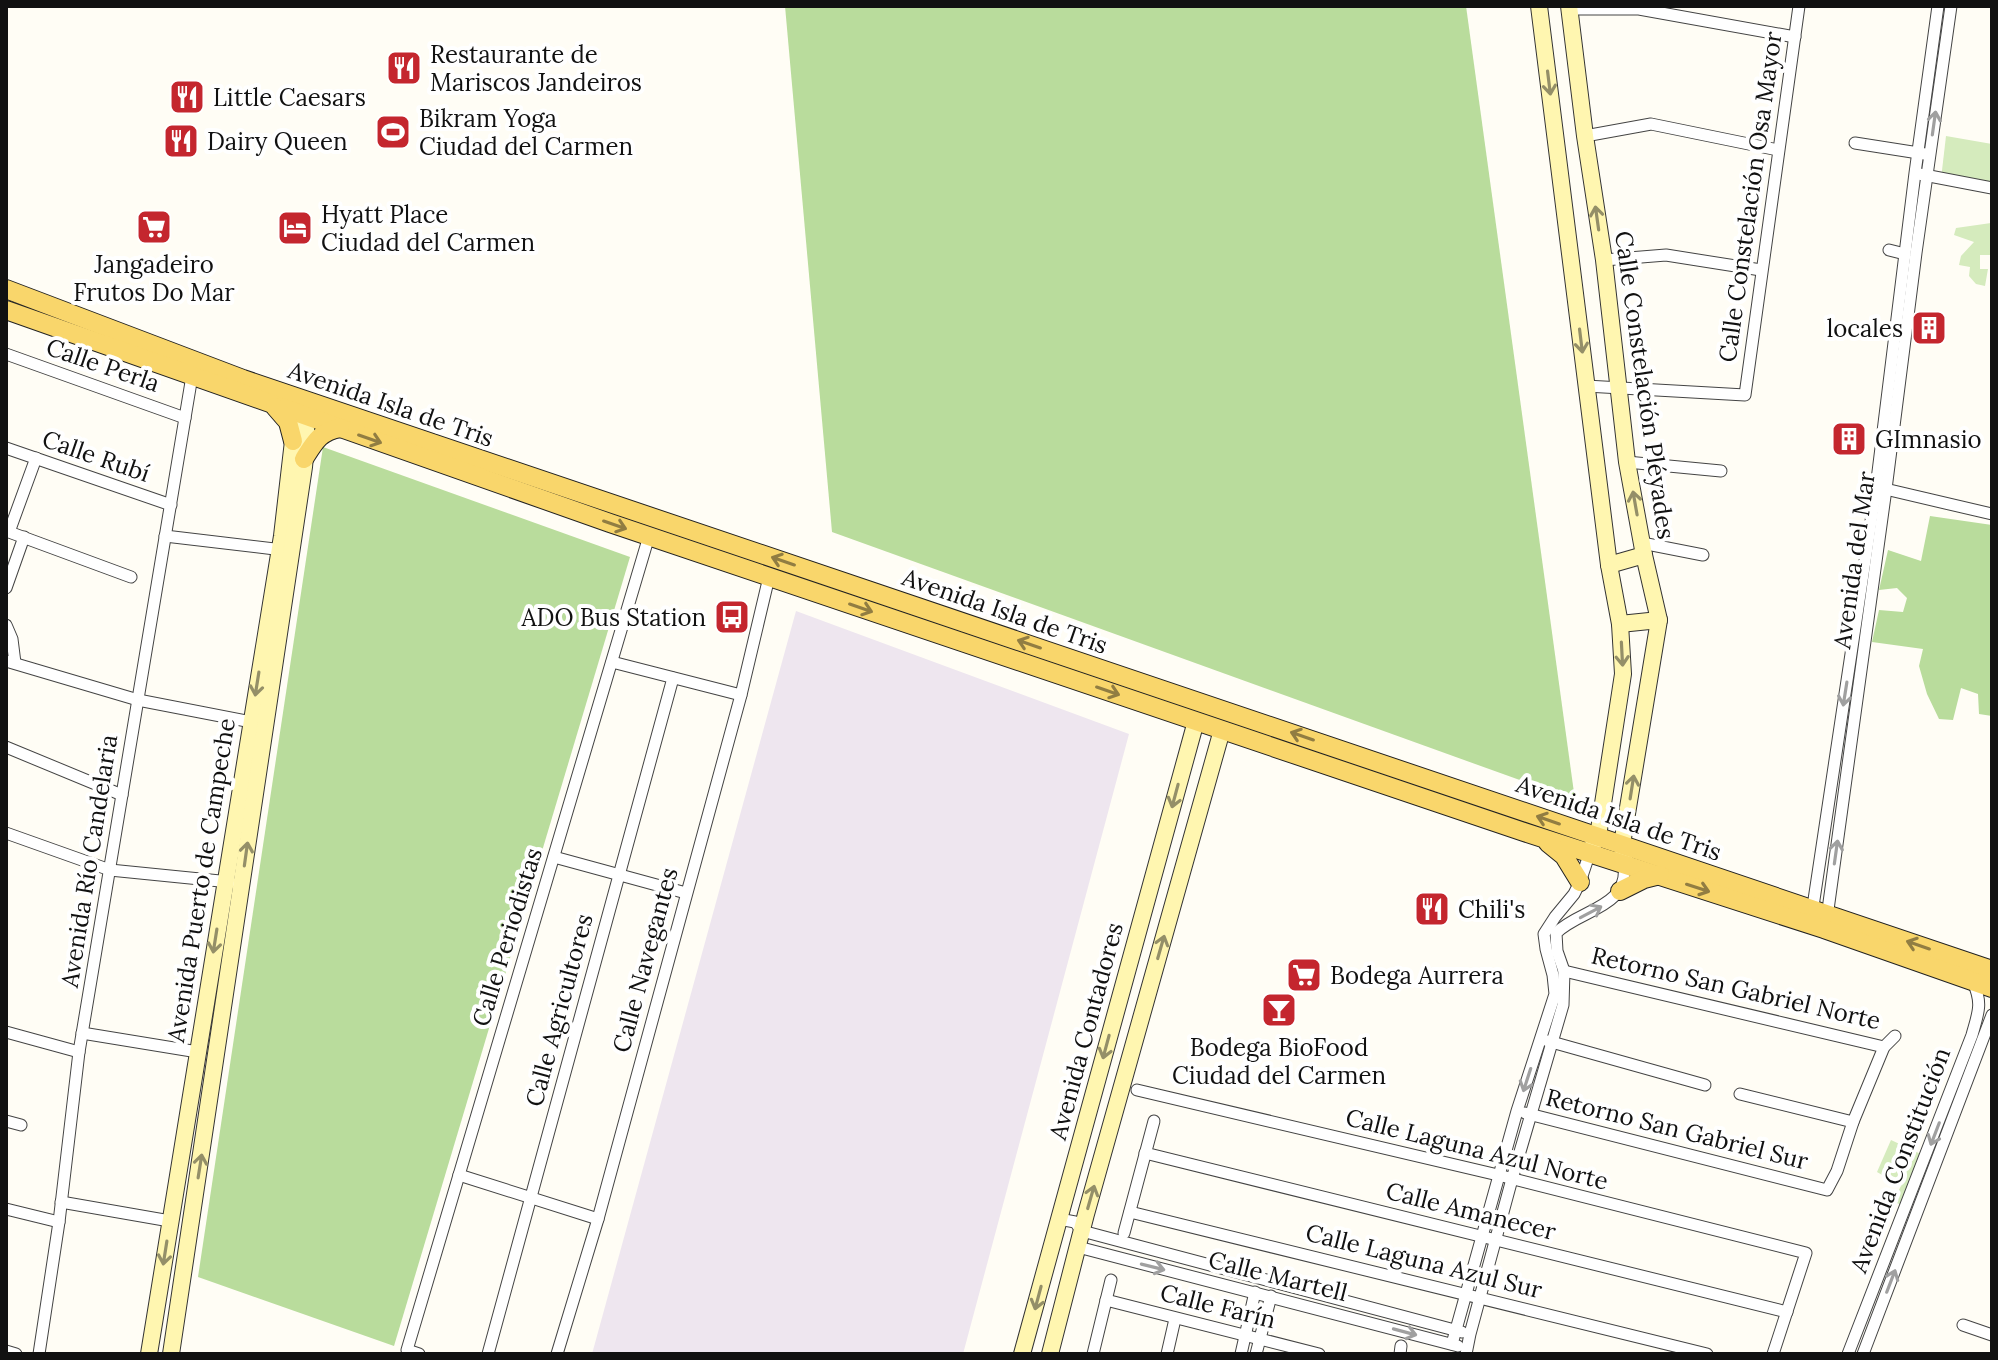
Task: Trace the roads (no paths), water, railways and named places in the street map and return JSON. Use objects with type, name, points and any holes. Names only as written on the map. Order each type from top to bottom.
[{"type":"main road","points":[[1539,6],[1609,565],[1620,624],[1623,674],[1594,844]]},
{"type":"main road","name":"Calle Constelación Pléyades","points":[[1569,8],[1604,260],[1627,462],[1659,620],[1622,844],[1624,864]]},
{"type":"main road","name":"Avenida Isla de Tris","points":[[6,289],[276,398],[305,416],[769,577],[1543,838],[1622,844],[1992,988]]},
{"type":"main road","name":"Avenida Isla de Tris","points":[[6,310],[192,376],[276,398],[298,397],[1594,844],[1624,864],[1992,970]]},
{"type":"main road","name":"Avenida Puerto de Campeche","points":[[171,1354],[234,882],[286,550],[304,459],[307,435],[305,416],[298,397]]},
{"type":"main road","points":[[276,398],[293,441]]},
{"type":"main road","points":[[305,416],[334,410]]},
{"type":"main road","name":"Avenida Puerto de Campeche","points":[[286,550],[293,441],[305,416]]},
{"type":"main road","points":[[304,459],[322,433],[340,428]]},
{"type":"main road","points":[[1609,565],[1643,549]]},
{"type":"main road","points":[[1620,624],[1659,620]]},
{"type":"main road","name":"Avenida Contadores","points":[[1022,1354],[1196,721]]},
{"type":"main road","name":"Avenida Contadores","points":[[1050,1354],[1222,730]]},
{"type":"main road","points":[[1543,838],[1564,856],[1580,882]]},
{"type":"main road","points":[[1620,891],[1660,875]]},
{"type":"main road","name":"Avenida Puerto de Campeche","points":[[149,1354],[198,1052],[234,882]]},
{"type":"street","name":"Calle Constelación Osa Mayor","points":[[1619,387],[1745,395],[1799,6]]},
{"type":"street","name":"Avenida del Mar","points":[[1924,154],[1938,6]]},
{"type":"street","name":"Avenida del Mar","points":[[1819,920],[1881,488],[1921,174],[1951,6]]},
{"type":"street","points":[[1569,8],[1639,9],[1795,37]]},
{"type":"street","points":[[1585,136],[1651,124],[1778,150]]},
{"type":"street","points":[[1855,143],[1924,154]]},
{"type":"street","points":[[1921,174],[1992,188]]},
{"type":"street","name":"Avenida del Mar","points":[[1881,488],[1905,254],[1921,174]]},
{"type":"street","points":[[1889,250],[1905,254]]},
{"type":"street","points":[[1604,260],[1666,255],[1761,270]]},
{"type":"street","name":"Calle Perla","points":[[6,354],[185,418]]},
{"type":"street","name":"Avenida Río Candelaria","points":[[39,1354],[59,1222],[79,1052],[192,376]]},
{"type":"street","points":[[1586,386],[1619,387]]},
{"type":"street","name":"Calle Rubí","points":[[6,448],[171,505]]},
{"type":"street","points":[[36,458],[9,532],[131,577]]},
{"type":"street","points":[[1627,462],[1721,471]]},
{"type":"street","points":[[1881,488],[1992,514]]},
{"type":"street","points":[[165,536],[286,550]]},
{"type":"street","name":"Calle Periodistas","points":[[413,1352],[459,1175],[649,536]]},
{"type":"street","points":[[6,588],[24,537]]},
{"type":"street","points":[[1643,549],[1703,555]]},
{"type":"street","name":"Calle Navegantes","points":[[557,1354],[598,1219],[741,695],[769,577]]},
{"type":"street","points":[[6,625],[12,639],[10,662],[138,700],[258,723]]},
{"type":"street","points":[[612,662],[741,695]]},
{"type":"street","name":"Calle Agricultores","points":[[488,1354],[673,678]]},
{"type":"street","points":[[6,747],[122,795]]},
{"type":"street","points":[[6,833],[110,870],[234,882]]},
{"type":"street","points":[[1466,1351],[1531,1114],[1555,994],[1544,934],[1574,894],[1594,844]]},
{"type":"street","points":[[554,857],[686,893]]},
{"type":"street","points":[[1452,1344],[1517,1111],[1563,1005],[1564,971],[1557,951],[1556,933],[1564,925],[1600,908],[1620,891],[1626,876],[1624,864]]},
{"type":"street","name":"Retorno San Gabriel Norte","points":[[1564,971],[1884,1047],[1895,1036]]},
{"type":"street","name":"Avenida Constitución","points":[[1973,981],[1979,996],[1978,1037]]},
{"type":"street","name":"Avenida Constitución","points":[[1863,1354],[1978,1037],[1992,1015]]},
{"type":"street","points":[[6,1032],[79,1052]]},
{"type":"street","points":[[82,1033],[198,1052]]},
{"type":"street","points":[[1546,1041],[1705,1085]]},
{"type":"street","points":[[1740,1094],[1853,1122],[1884,1047]]},
{"type":"street","name":"Avenida Constitución","points":[[1848,1354],[1967,1068]]},
{"type":"street","name":"Calle Laguna Azul Norte","points":[[1137,1090],[1498,1175],[1806,1253],[1787,1312]]},
{"type":"street","name":"Retorno San Gabriel Sur","points":[[1517,1111],[1827,1190],[1837,1171],[1853,1122]]},
{"type":"street","points":[[6,1121],[21,1125]]},
{"type":"street","points":[[1124,1233],[1154,1121]]},
{"type":"street","name":"Calle Amanecer","points":[[1145,1153],[1787,1312]]},
{"type":"street","points":[[459,1175],[598,1219]]},
{"type":"street","points":[[61,1202],[170,1221]]},
{"type":"street","points":[[6,1209],[59,1222]]},
{"type":"street","name":"Calle Laguna Azul Sur","points":[[1130,1212],[1707,1354]]},
{"type":"street","points":[[1059,1219],[1075,1222],[1080,1239]]},
{"type":"street","name":"Calle Martell","points":[[1080,1239],[1234,1272],[1470,1334]]},
{"type":"street","name":"Calle Martell","points":[[1080,1239],[1232,1286],[1452,1344],[1466,1351]]},
{"type":"street","points":[[1891,1245],[1903,1249]]},
{"type":"street","points":[[1232,1286],[1234,1272]]},
{"type":"street","points":[[1093,1354],[1111,1280]]},
{"type":"street","points":[[1306,1305],[1309,1291]]},
{"type":"street","points":[[1241,1354],[1255,1292]]},
{"type":"street","points":[[1256,1354],[1271,1296]]},
{"type":"street","name":"Calle Farín","points":[[1106,1300],[1319,1354]]},
{"type":"street","points":[[1773,1354],[1787,1312]]},
{"type":"street","points":[[1167,1354],[1175,1319]]},
{"type":"street","points":[[1963,1325],[1992,1335]]},
{"type":"street","points":[[6,1351],[16,1354]]},
{"type":"place","name":"Restaurante de Mariscos Jandeiros","points":[[404,68]]},
{"type":"place","name":"Little Caesars","points":[[187,97]]},
{"type":"place","name":"Bikram Yoga Ciudad del Carmen","points":[[393,132]]},
{"type":"place","name":"Dairy Queen","points":[[181,141]]},
{"type":"place","name":"Jangadeiro Frutos Do Mar","points":[[154,227]]},
{"type":"place","name":"Hyatt Place Ciudad del Carmen","points":[[295,228]]},
{"type":"place","name":"locales","points":[[1929,328]]},
{"type":"place","name":"GImnasio","points":[[1849,439]]},
{"type":"place","name":"ADO Bus Station","points":[[732,617]]},
{"type":"place","name":"Chili's","points":[[1432,909]]},
{"type":"place","name":"Bodega Aurrera","points":[[1304,975]]},
{"type":"place","name":"Bodega BioFood Ciudad del Carmen","points":[[1279,1010]]}]
